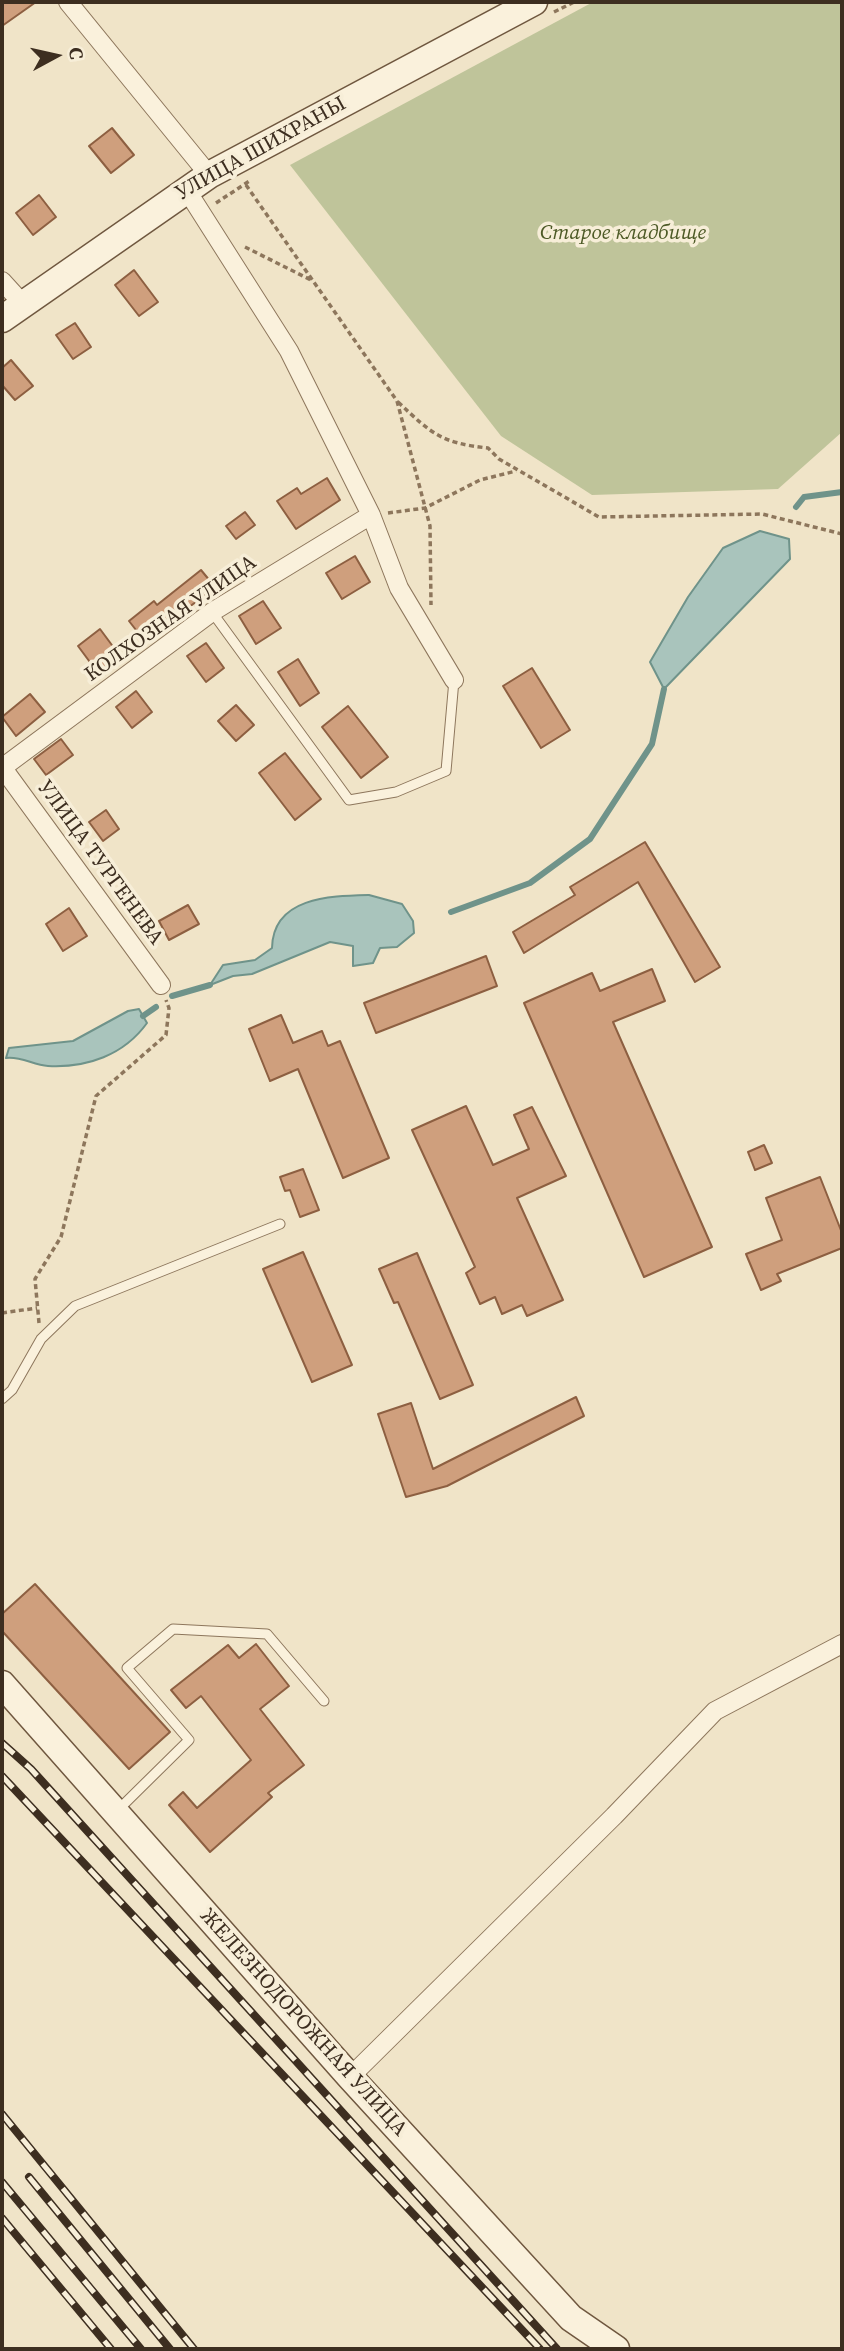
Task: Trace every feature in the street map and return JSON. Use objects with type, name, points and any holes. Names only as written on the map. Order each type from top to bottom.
[{"type":"street","points":[[68,2],[228,174]]},
{"type":"street","name":"УЛИЦА ШИХРАНЫ","points":[[12,311],[186,189],[228,174],[542,7]]},
{"type":"street","points":[[186,189],[289,351],[371,515],[399,588],[454,680]]},
{"type":"street","points":[[2,281],[12,311]]},
{"type":"street","name":"КОЛХОЗНАЯ УЛИЦА","points":[[2,767],[212,612],[371,515]]},
{"type":"street","name":"УЛИЦА ТУРГЕНЕВА","points":[[2,767],[161,985]]},
{"type":"street","points":[[350,2077],[614,1816],[715,1711],[842,1643]]},
{"type":"street","name":"ЖЕЛЕЗНОДОРОЖНАЯ УЛИЦА","points":[[2,1684],[350,2077],[571,2318],[617,2349]]},
{"type":"lane","points":[[212,612],[349,800],[396,792],[446,771],[454,680]]},
{"type":"lane","points":[[2,1399],[12,1390],[41,1339],[75,1306],[281,1224]]},
{"type":"lane","points":[[115,1812],[189,1740],[127,1668],[173,1629],[267,1634],[324,1701]]},
{"type":"path","points":[[542,7],[574,2]]},
{"type":"path","points":[[228,174],[257,176]]},
{"type":"path","points":[[202,213],[228,174]]},
{"type":"path","points":[[228,174],[315,282],[397,401],[429,431],[454,445],[488,448],[499,459],[599,517],[762,514],[842,534]]},
{"type":"path","points":[[212,230],[315,282]]},
{"type":"path","points":[[397,401],[430,526],[432,643]]},
{"type":"path","points":[[371,515],[425,508],[480,480],[518,470]]},
{"type":"path","points":[[41,1339],[35,1279],[61,1237],[96,1096],[166,1035],[169,1008],[161,985]]},
{"type":"path","points":[[2,1313],[37,1308]]},
{"type":"green space","name":"Старое кладбище","points":[[593,2],[842,2],[842,432],[778,489],[592,495],[501,436],[290,165]]},
{"type":"water","points":[[760,531],[789,539],[790,559],[664,689],[650,662],[688,597],[723,548]]},
{"type":"water","points":[[369,895],[402,904],[413,921],[414,933],[397,947],[380,948],[373,963],[353,966],[353,946],[330,942],[252,974],[233,976],[210,985],[223,965],[255,960],[272,948],[275,931],[282,918],[293,909],[321,899]]},
{"type":"water","points":[[139,1009],[147,1023],[127,1044],[104,1057],[63,1066],[6,1058],[9,1048],[73,1041],[128,1011]]},
{"type":"building","points":[[2,2],[36,2],[2,26]]},
{"type":"building","points":[[112,128],[134,155],[111,173],[89,146]]},
{"type":"building","points":[[39,195],[56,217],[33,235],[16,213]]},
{"type":"building","points":[[134,270],[158,302],[139,316],[115,285]]},
{"type":"building","points":[[75,323],[91,347],[73,359],[56,335]]},
{"type":"building","points":[[11,360],[33,386],[15,400],[2,385],[2,368]]},
{"type":"building","points":[[327,478],[340,500],[296,529],[277,501],[297,488],[301,494]]},
{"type":"building","points":[[245,512],[255,525],[236,539],[226,526]]},
{"type":"building","points":[[355,556],[370,582],[342,599],[326,573]]},
{"type":"building","points":[[201,570],[215,587],[188,608],[185,605],[143,639],[129,621],[154,601],[157,605]]},
{"type":"building","points":[[263,601],[281,628],[256,644],[239,616]]},
{"type":"building","points":[[100,629],[120,656],[98,673],[78,646]]},
{"type":"building","points":[[206,643],[224,668],[206,682],[187,656]]},
{"type":"building","points":[[298,659],[319,693],[300,706],[278,672]]},
{"type":"building","points":[[532,668],[570,730],[541,748],[503,686]]},
{"type":"building","points":[[136,691],[152,712],[132,728],[116,707]]},
{"type":"building","points":[[30,694],[45,712],[16,736],[2,717]]},
{"type":"building","points":[[236,705],[254,725],[236,741],[218,721]]},
{"type":"building","points":[[348,706],[388,757],[361,778],[322,727]]},
{"type":"building","points":[[61,739],[73,755],[46,775],[34,759]]},
{"type":"building","points":[[285,753],[321,799],[295,820],[259,773]]},
{"type":"building","points":[[106,810],[119,829],[103,841],[89,822]]},
{"type":"building","points":[[645,842],[720,967],[695,982],[638,882],[524,953],[513,932],[575,895],[570,887]]},
{"type":"building","points":[[188,905],[199,924],[169,940],[159,921]]},
{"type":"building","points":[[69,908],[87,936],[63,951],[46,924]]},
{"type":"building","points":[[486,956],[497,986],[376,1033],[364,1003]]},
{"type":"building","points":[[652,969],[665,1001],[613,1022],[712,1247],[644,1277],[524,1003],[592,973],[600,991]]},
{"type":"building","points":[[281,1015],[293,1043],[322,1031],[328,1046],[340,1041],[389,1158],[343,1178],[298,1069],[270,1081],[249,1029]]},
{"type":"building","points":[[466,1106],[493,1165],[529,1149],[514,1115],[532,1107],[566,1176],[517,1198],[563,1300],[527,1316],[522,1305],[502,1314],[495,1297],[480,1304],[466,1273],[475,1267],[412,1130]]},
{"type":"building","points":[[764,1145],[772,1163],[755,1170],[748,1152]]},
{"type":"building","points":[[303,1169],[319,1210],[300,1217],[290,1190],[285,1191],[280,1177]]},
{"type":"building","points":[[820,1177],[842,1233],[842,1248],[777,1274],[781,1281],[761,1290],[746,1254],[782,1240],[766,1198]]},
{"type":"building","points":[[303,1252],[352,1365],[312,1382],[263,1269]]},
{"type":"building","points":[[417,1253],[473,1385],[440,1399],[398,1302],[394,1303],[379,1269]]},
{"type":"building","points":[[576,1397],[584,1416],[447,1486],[406,1497],[378,1414],[411,1403],[433,1469]]},
{"type":"building","points":[[35,1584],[170,1732],[129,1769],[2,1631],[2,1614]]},
{"type":"building","points":[[256,1644],[289,1686],[260,1709],[304,1765],[268,1793],[272,1797],[210,1852],[169,1805],[183,1792],[197,1808],[251,1760],[201,1696],[186,1708],[171,1690],[228,1645],[239,1658]]},
{"type":"waterway","points":[[796,507],[804,497],[842,492]]},
{"type":"waterway","points":[[451,912],[530,883],[590,839],[652,744],[664,689]]},
{"type":"waterway","points":[[172,996],[210,985]]},
{"type":"waterway","points":[[143,1016],[156,1007]]},
{"type":"railway","points":[[2,1743],[31,1769],[557,2349]]},
{"type":"railway","points":[[2,1776],[540,2349]]},
{"type":"railway","points":[[2,2114],[194,2349]]},
{"type":"railway","points":[[29,2177],[170,2349]]},
{"type":"railway","points":[[2,2182],[141,2349]]},
{"type":"railway","points":[[2,2218],[111,2349]]}]
